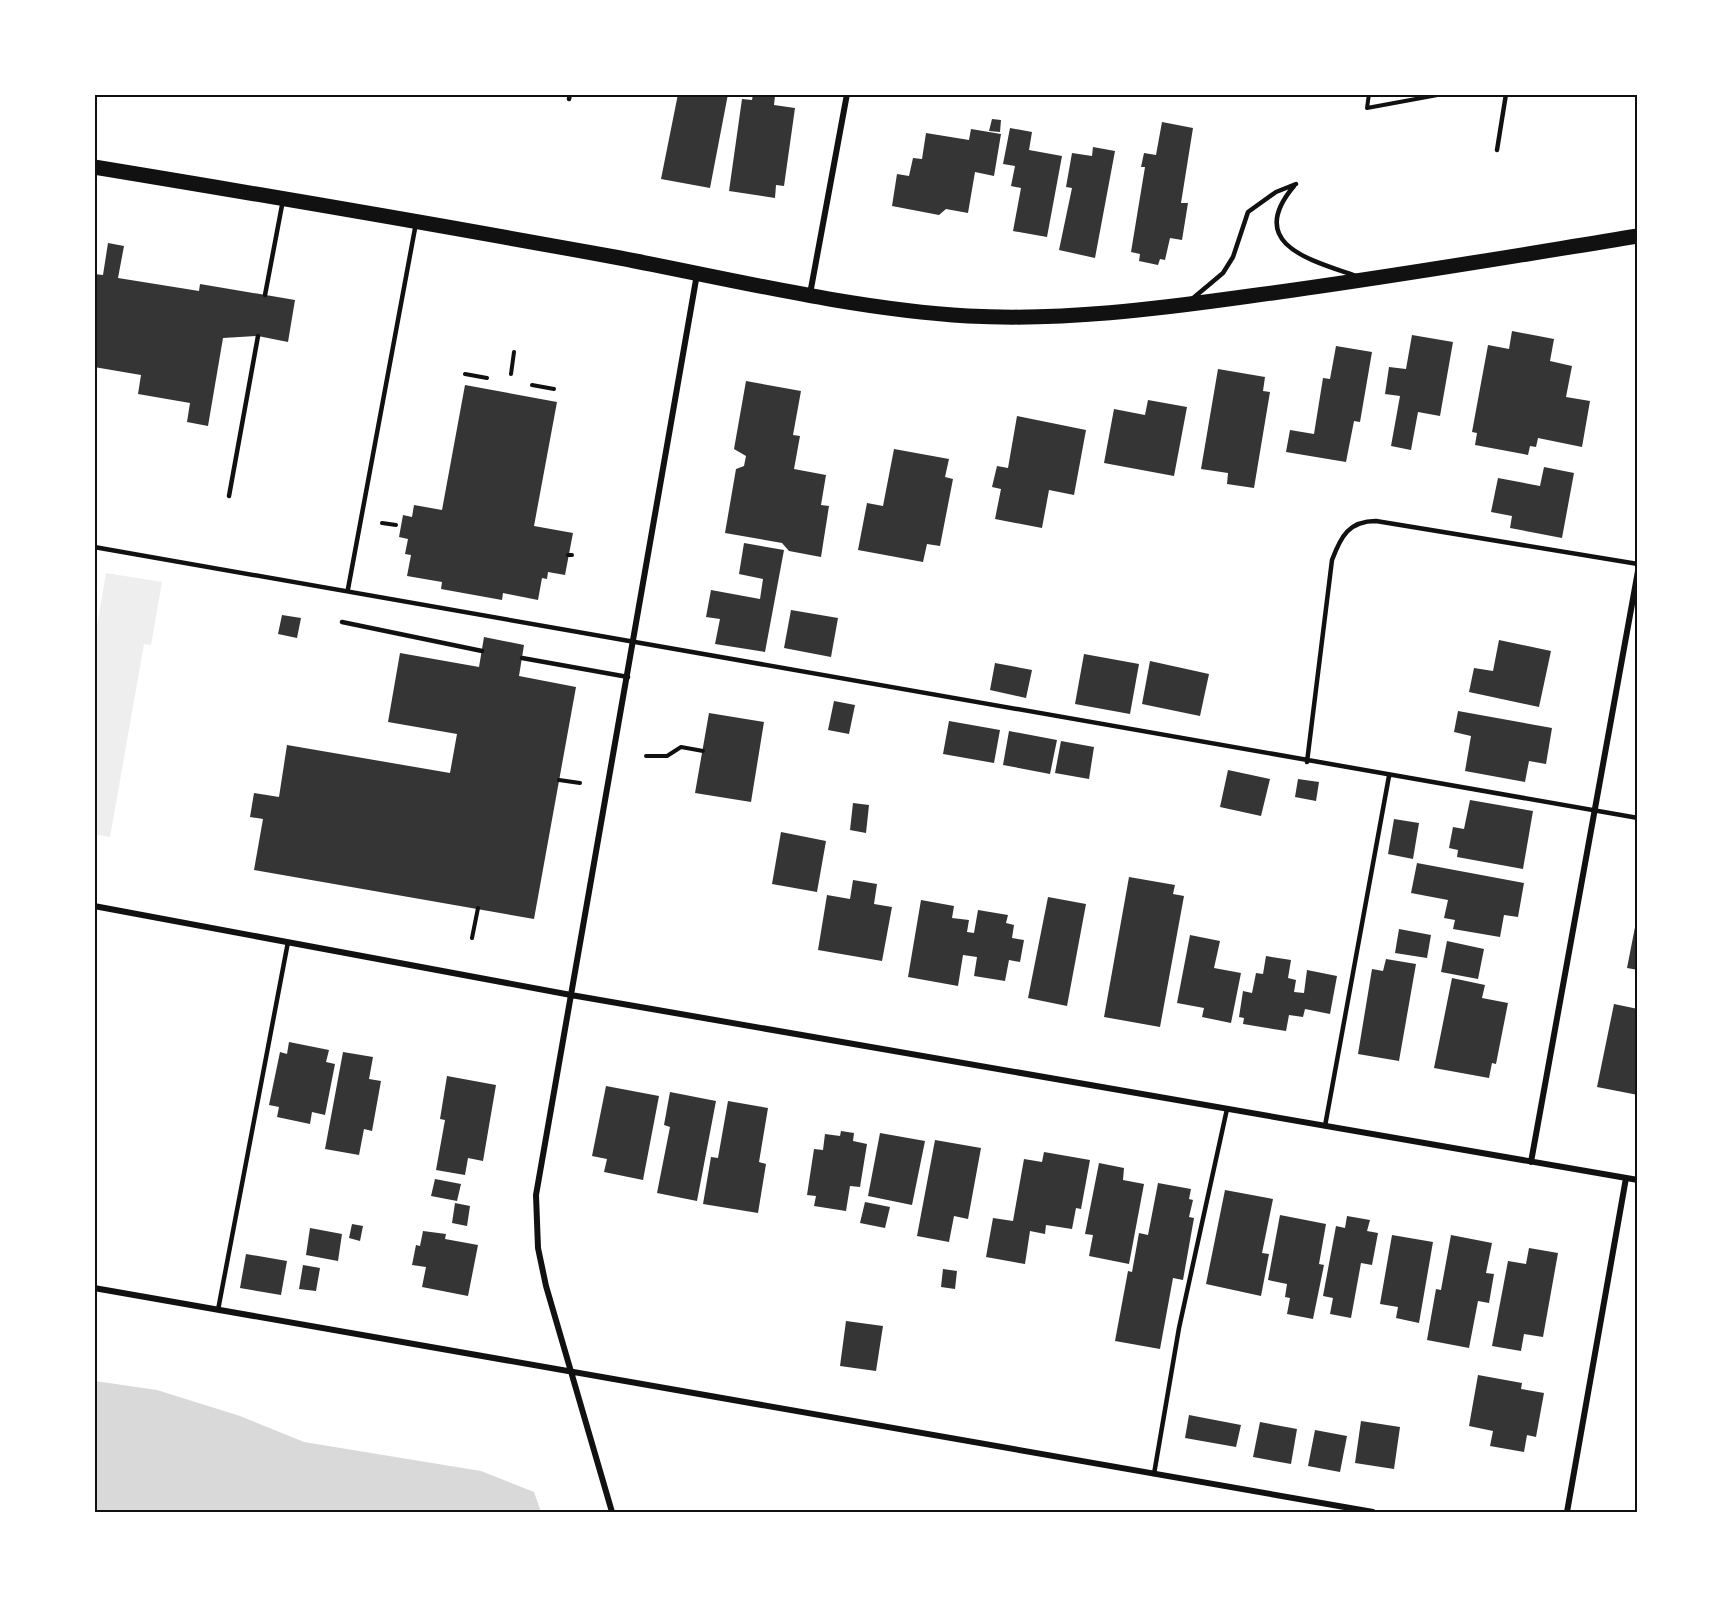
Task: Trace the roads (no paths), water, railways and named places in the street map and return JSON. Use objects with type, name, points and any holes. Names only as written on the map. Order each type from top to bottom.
[{"type":"main road","points":[[94,167],[417,221],[810,294],[913,311],[970,316],[1105,314],[1185,305],[1368,280],[1638,236]]},
{"type":"street","points":[[810,294],[846,94]]},
{"type":"street","points":[[612,1512],[546,1286],[535,1223],[539,1172],[698,273]]},
{"type":"street","points":[[1531,1162],[1638,571]]},
{"type":"street","points":[[94,906],[571,995],[1638,1180]]},
{"type":"street","points":[[1567,1512],[1626,1178]]},
{"type":"street","points":[[94,1288],[1373,1512]]},
{"type":"lane","points":[[1497,150],[1506,94]]},
{"type":"lane","points":[[1185,305],[1223,273],[1233,257],[1248,212],[1275,192],[1296,184],[1275,214],[1276,227],[1283,242],[1312,259],[1368,280]]},
{"type":"lane","points":[[265,295],[283,198]]},
{"type":"lane","points":[[348,590],[417,221]]},
{"type":"lane","points":[[229,496],[258,336]]},
{"type":"lane","points":[[1307,762],[1332,560],[1339,541],[1350,526],[1363,521],[1376,521],[1638,564]]},
{"type":"lane","points":[[94,547],[348,590],[1307,762],[1638,818]]},
{"type":"lane","points":[[342,622],[482,651]]},
{"type":"lane","points":[[522,658],[628,677]]},
{"type":"lane","points":[[1325,1126],[1389,776]]},
{"type":"lane","points":[[218,1310],[288,942]]},
{"type":"lane","points":[[1154,1474],[1179,1328],[1227,1108]]}]
